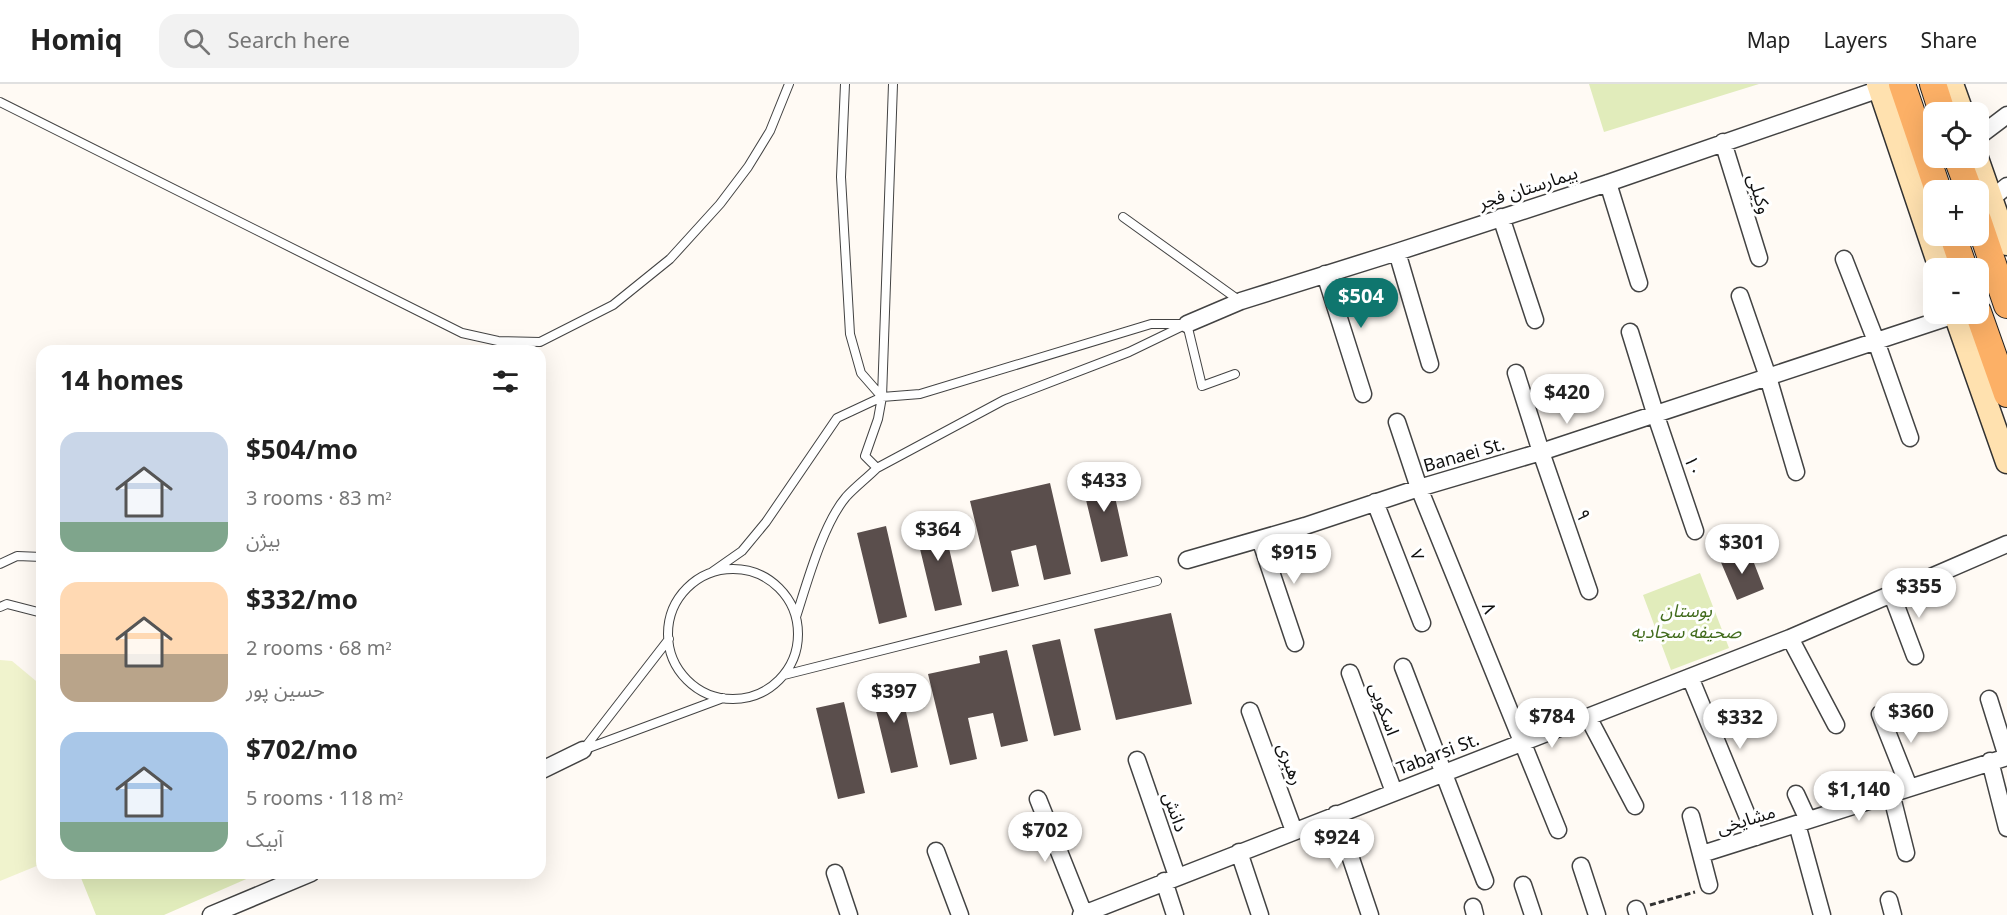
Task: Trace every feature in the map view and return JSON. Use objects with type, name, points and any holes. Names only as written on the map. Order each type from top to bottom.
[{"type":"main road","points":[[1933,84],[1939,102]]},
{"type":"main road","points":[[1952,84],[1958,102]]},
{"type":"main road","points":[[1888,85],[1933,180]]},
{"type":"main road","points":[[1888,85],[1937,258]]},
{"type":"main road","points":[[1989,205],[2007,244]]},
{"type":"main road","points":[[1989,214],[2007,305]]},
{"type":"main road","points":[[1964,324],[1980,387],[2007,462]]},
{"type":"main road","points":[[1967,324],[2007,394]]},
{"type":"street","name":"بیمارستان فجر","points":[[1187,324],[1241,301],[1608,183],[1888,85]]},
{"type":"street","points":[[1989,128],[2007,115]]},
{"type":"street","name":"وکیلی","points":[[1723,142],[1759,258]]},
{"type":"street","points":[[1608,183],[1639,283]]},
{"type":"street","points":[[1501,217],[1535,320]]},
{"type":"street","points":[[1397,252],[1430,364]]},
{"type":"street","points":[[1844,259],[1910,438]]},
{"type":"street","points":[[1325,274],[1363,394]]},
{"type":"street","points":[[1740,296],[1768,377],[1796,472]]},
{"type":"street","name":"Banaei St.","points":[[1187,560],[1541,452],[1928,324]]},
{"type":"street","name":"۱۰","points":[[1630,332],[1695,531]]},
{"type":"street","name":"۹","points":[[1516,373],[1589,591]]},
{"type":"street","name":"۸","points":[[1397,422],[1419,488],[1558,830]]},
{"type":"street","name":"۷","points":[[1375,502],[1422,623]]},
{"type":"street","points":[[1260,539],[1295,643]]},
{"type":"street","name":"Tabarsi St.","points":[[1082,914],[1790,638],[2007,544]]},
{"type":"street","points":[[1892,595],[1915,656]]},
{"type":"street","points":[[1790,638],[1836,725]]},
{"type":"street","points":[[1403,667],[1485,881]]},
{"type":"street","name":"اسکویی","points":[[1350,673],[1394,792]]},
{"type":"street","points":[[1690,677],[1756,837]]},
{"type":"street","points":[[1989,699],[2001,758],[2007,828]]},
{"type":"street","name":"رهبری","points":[[1250,711],[1294,831]]},
{"type":"street","points":[[1880,714],[1909,787]]},
{"type":"street","points":[[1588,717],[1635,806]]},
{"type":"street","points":[[546,768],[583,750]]},
{"type":"street","name":"مشایخی","points":[[1702,854],[2001,758]]},
{"type":"street","name":"دانش","points":[[1137,760],[1170,879],[1175,915]]},
{"type":"street","points":[[1891,793],[1906,854]]},
{"type":"street","points":[[1797,794],[1822,915]]},
{"type":"street","points":[[1038,799],[1082,914]]},
{"type":"street","points":[[1336,814],[1370,915]]},
{"type":"street","name":"مشایخی","points":[[1691,816],[1709,885]]},
{"type":"street","points":[[936,850],[960,915]]},
{"type":"street","points":[[1239,852],[1260,915]]},
{"type":"street","points":[[1581,866],[1597,915]]},
{"type":"street","points":[[835,873],[849,915]]},
{"type":"street","points":[[211,915],[296,879]]},
{"type":"street","points":[[1523,885],[1533,915]]},
{"type":"lane","points":[[0,102],[462,333],[498,342],[540,342],[613,305],[670,259],[720,204],[748,167],[770,131],[789,84]]},
{"type":"lane","points":[[845,84],[841,177],[850,334],[861,373],[882,397]]},
{"type":"lane","points":[[877,468],[865,456],[878,419],[882,397],[893,84]]},
{"type":"lane","points":[[1124,217],[1241,301]]},
{"type":"lane","points":[[712,572],[733,569],[754,572],[773,582],[787,597],[796,617],[798,637],[794,657],[784,675],[767,690],[746,698],[723,698],[703,692],[686,678],[674,660],[669,639],[670,618],[679,598],[693,582],[742,551],[766,522],[837,418],[882,397],[920,394],[1151,324],[1187,324]]},
{"type":"lane","points":[[1187,324],[1202,386],[1235,374]]},
{"type":"lane","points":[[796,617],[816,556],[829,526],[845,499],[877,468],[1004,400],[1129,352],[1187,324]]},
{"type":"lane","points":[[0,564],[17,556],[36,557]]},
{"type":"lane","points":[[784,675],[1156,581]]},
{"type":"lane","points":[[0,607],[7,604],[36,611]]},
{"type":"lane","points":[[583,750],[669,639]]},
{"type":"lane","points":[[583,750],[723,698]]},
{"type":"path","points":[[1637,912],[1706,889],[1709,885]]},
{"type":"green space","points":[[1589,84],[1759,84],[1604,132]]},
{"type":"green space","name":"بوستان صحیفه سجادیه","points":[[1700,573],[1729,648],[1671,670],[1643,595]]},
{"type":"green space","points":[[0,660],[12,661],[36,681],[36,866],[0,881]]},
{"type":"green space","points":[[81,879],[246,879],[164,915],[96,915]]},
{"type":"building","points":[[1108,465],[1128,556],[1101,562],[1079,471]]},
{"type":"building","points":[[1050,483],[1071,574],[1044,580],[1036,545],[1011,551],[1019,586],[992,592],[970,501]]},
{"type":"building","points":[[941,513],[962,605],[935,611],[913,520]]},
{"type":"building","points":[[886,526],[907,617],[879,624],[857,533]]},
{"type":"building","points":[[1749,550],[1764,589],[1737,600],[1720,560]]},
{"type":"building","points":[[1171,613],[1192,704],[1116,720],[1094,629]]},
{"type":"building","points":[[1060,639],[1081,730],[1054,736],[1032,645]]},
{"type":"building","points":[[1007,650],[1028,741],[1001,747],[993,713],[968,718],[977,759],[950,765],[928,674],[980,663],[979,656]]},
{"type":"building","points":[[898,675],[918,767],[891,773],[869,682]]},
{"type":"building","points":[[844,702],[865,793],[838,799],[816,708]]}]
